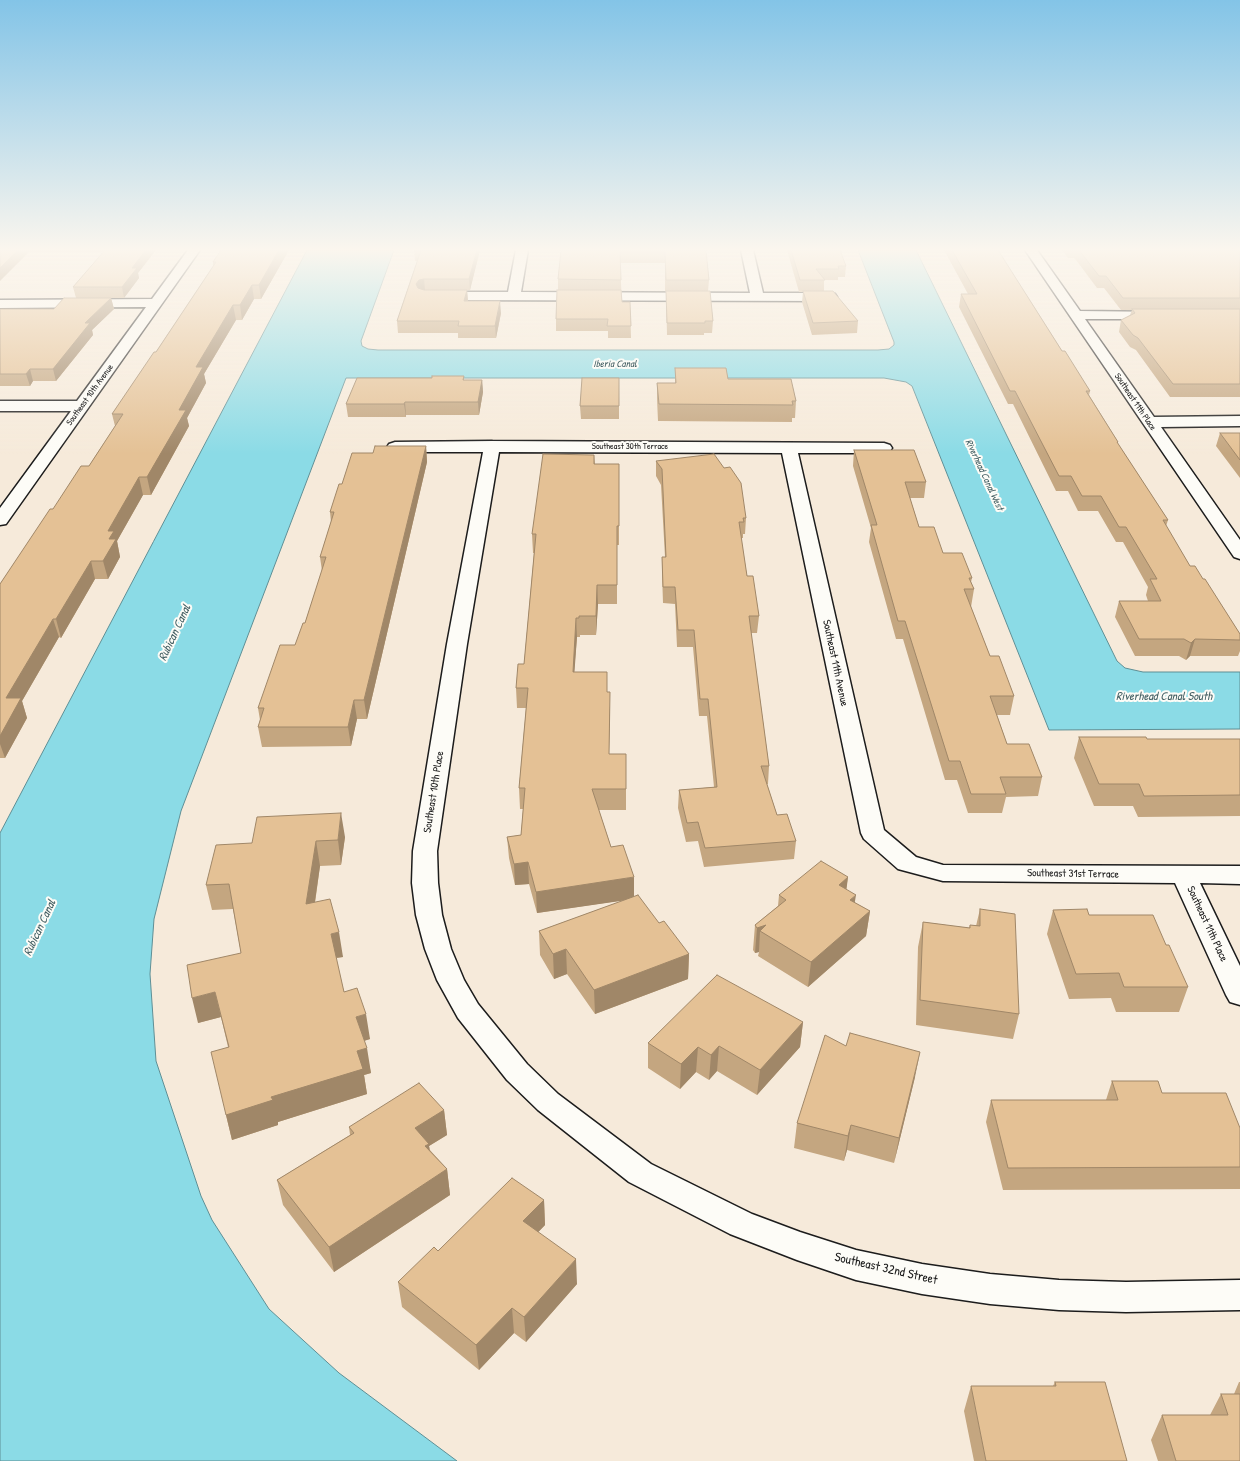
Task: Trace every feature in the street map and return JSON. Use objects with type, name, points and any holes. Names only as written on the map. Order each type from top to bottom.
[{"type":"street","name":"Southeast 10th Avenue","points":[[0,520],[146,318]]},
{"type":"street","name":"Southeast 11th Place","points":[[1078,318],[1148,422],[1240,553]]},
{"type":"street","points":[[0,406],[82,406]]},
{"type":"street","points":[[1148,422],[1240,421]]},
{"type":"street","name":"Southeast 30th Terrace","points":[[376,447],[492,446],[884,448]]},
{"type":"street","name":"Southeast 10th Place","points":[[492,446],[457,644],[425,851],[425,883],[429,915],[438,949],[451,980],[468,1011],[513,1067],[548,1102]]},
{"type":"street","name":"Southeast 11th Avenue","points":[[789,448],[873,832],[907,863]]},
{"type":"street","name":"Southeast 31st Terrace","points":[[907,863],[943,873],[1184,876],[1240,875]]},
{"type":"street","name":"Southeast 11th Place","points":[[1184,876],[1240,995]]},
{"type":"street","name":"Southeast 32nd Street","points":[[548,1102],[592,1138],[640,1172],[741,1224],[797,1246],[856,1265],[922,1279],[982,1288],[1058,1295],[1126,1297],[1240,1296]]},
{"type":"water","points":[[271,318],[369,318],[361,341],[362,346],[368,349],[378,350],[878,350],[889,349],[894,345],[885,318],[949,318],[1117,661],[1125,668],[1143,672],[1240,672],[1240,729],[1049,730],[912,386],[906,382],[884,378],[346,378],[181,811],[154,919],[150,974],[156,1061],[201,1196],[212,1220],[269,1309],[339,1373],[457,1461],[0,1461],[0,833]]},
{"type":"building","points":[[0,318],[90,318],[85,323],[90,323],[53,369],[30,369],[26,374],[0,374]]},
{"type":"building","points":[[179,318],[225,318],[196,367],[203,367],[179,410],[186,410],[147,477],[139,477],[108,531],[114,531],[109,539],[116,539],[103,561],[91,561],[56,619],[53,619],[6,698],[21,698],[0,736],[0,584],[50,509],[53,509],[81,466],[89,466],[123,414],[112,414],[154,352],[156,352]]},
{"type":"building","points":[[398,318],[497,318],[495,326],[458,326],[459,321],[397,321]]},
{"type":"building","points":[[631,318],[631,326],[607,326],[608,319],[556,319]]},
{"type":"building","points":[[667,318],[713,318],[713,321],[705,321],[705,323],[667,323]]},
{"type":"building","points":[[811,318],[856,318],[858,321],[813,323]]},
{"type":"building","points":[[973,318],[1041,318],[1062,351],[1065,351],[1090,391],[1086,391],[1117,442],[1168,520],[1163,520],[1190,566],[1195,566],[1203,579],[1205,579],[1240,634],[1240,640],[1195,639],[1191,643],[1184,639],[1139,639],[1119,601],[1161,601],[1150,579],[1157,579],[1126,527],[1119,527],[1101,496],[1082,496],[1071,476],[1059,476],[1015,391],[1010,391]]},
{"type":"building","points":[[1125,318],[1240,318],[1240,384],[1173,384],[1138,338],[1133,335],[1121,320]]},
{"type":"building","points":[[675,368],[726,368],[728,379],[791,379],[796,401],[792,401],[793,405],[659,404],[657,383],[676,383]]},
{"type":"building","points":[[432,376],[464,376],[463,380],[482,380],[478,402],[346,404],[357,378],[432,378]]},
{"type":"building","points":[[582,378],[619,378],[619,406],[580,406]]},
{"type":"building","points":[[1220,433],[1240,433],[1240,460]]},
{"type":"building","points":[[375,446],[426,446],[364,700],[354,700],[348,727],[258,727],[264,708],[258,708],[280,645],[295,645],[303,623],[305,623],[326,557],[320,557],[334,512],[330,512],[339,484],[342,484],[352,453],[373,453]]},
{"type":"building","points":[[854,450],[914,450],[926,482],[905,482],[919,527],[934,527],[943,553],[962,553],[972,578],[969,578],[974,589],[964,589],[990,656],[999,656],[1014,696],[990,696],[1007,744],[1029,744],[1042,777],[1000,777],[1006,794],[971,794],[960,761],[949,761],[905,621],[898,621],[871,525],[877,525]]},
{"type":"building","points":[[543,454],[594,455],[594,464],[619,464],[617,585],[597,585],[596,616],[579,616],[579,618],[576,618],[573,672],[607,672],[607,692],[610,692],[609,754],[626,754],[626,789],[592,789],[611,847],[623,845],[634,877],[536,892],[528,862],[514,864],[507,837],[521,835],[525,788],[519,788],[528,688],[516,688],[518,664],[524,664],[536,534],[532,534]]},
{"type":"building","points":[[714,454],[724,468],[730,467],[741,483],[746,518],[743,518],[744,522],[739,522],[747,576],[753,576],[759,616],[749,616],[769,766],[761,766],[777,815],[787,814],[796,841],[705,848],[698,822],[687,823],[679,790],[717,787],[708,699],[700,699],[694,630],[678,630],[675,587],[663,587],[662,557],[666,557],[662,469],[656,461]]},
{"type":"building","points":[[1079,737],[1240,739],[1240,795],[1144,796],[1139,784],[1099,784]]},
{"type":"building","points":[[341,813],[338,840],[316,841],[306,904],[330,899],[339,932],[331,934],[344,992],[357,988],[366,1014],[356,1017],[367,1048],[357,1051],[363,1069],[271,1097],[273,1100],[226,1115],[211,1052],[229,1047],[215,992],[192,998],[187,965],[241,953],[229,884],[206,885],[216,845],[252,843],[257,817]]},
{"type":"building","points":[[821,861],[848,877],[839,885],[856,895],[850,900],[870,911],[811,962],[760,931],[766,925],[757,928],[755,925],[786,900],[779,895]]},
{"type":"building","points":[[638,895],[659,923],[664,921],[689,954],[594,990],[566,949],[553,954],[539,931]]},
{"type":"building","points":[[980,909],[1015,914],[1019,1014],[920,1000],[923,922],[970,928],[970,925],[980,926]]},
{"type":"building","points":[[1087,909],[1089,915],[1153,915],[1166,945],[1169,945],[1188,987],[1124,987],[1119,973],[1076,974],[1053,910]]},
{"type":"building","points":[[717,975],[803,1022],[760,1070],[719,1046],[711,1055],[698,1047],[681,1064],[648,1043]]},
{"type":"building","points":[[850,1033],[920,1052],[899,1138],[851,1125],[848,1136],[797,1123],[825,1035],[846,1046]]},
{"type":"building","points":[[1112,1081],[1158,1081],[1162,1093],[1226,1093],[1240,1128],[1240,1167],[1008,1168],[991,1100],[1118,1100]]},
{"type":"building","points":[[419,1083],[444,1110],[415,1128],[429,1144],[425,1146],[447,1169],[329,1247],[277,1180],[354,1133],[349,1127]]},
{"type":"building","points":[[512,1178],[544,1200],[523,1221],[576,1259],[524,1317],[512,1308],[476,1345],[398,1282],[434,1247],[438,1251]]},
{"type":"building","points":[[1055,1382],[1105,1382],[1127,1461],[986,1461],[971,1386],[1056,1386]]},
{"type":"building","points":[[1221,1394],[1240,1394],[1240,1461],[1176,1461],[1162,1415],[1228,1415]]},
{"type":"water label","name":"Iberia Canal","points":[[615,364]]},
{"type":"water label","name":"Riverhead Canal West","points":[[984,475]]},
{"type":"water label","name":"Rubican Canal","points":[[175,633]]},
{"type":"water label","name":"Riverhead Canal South","points":[[1164,697]]},
{"type":"water label","name":"Rubican Canal","points":[[40,928]]}]
